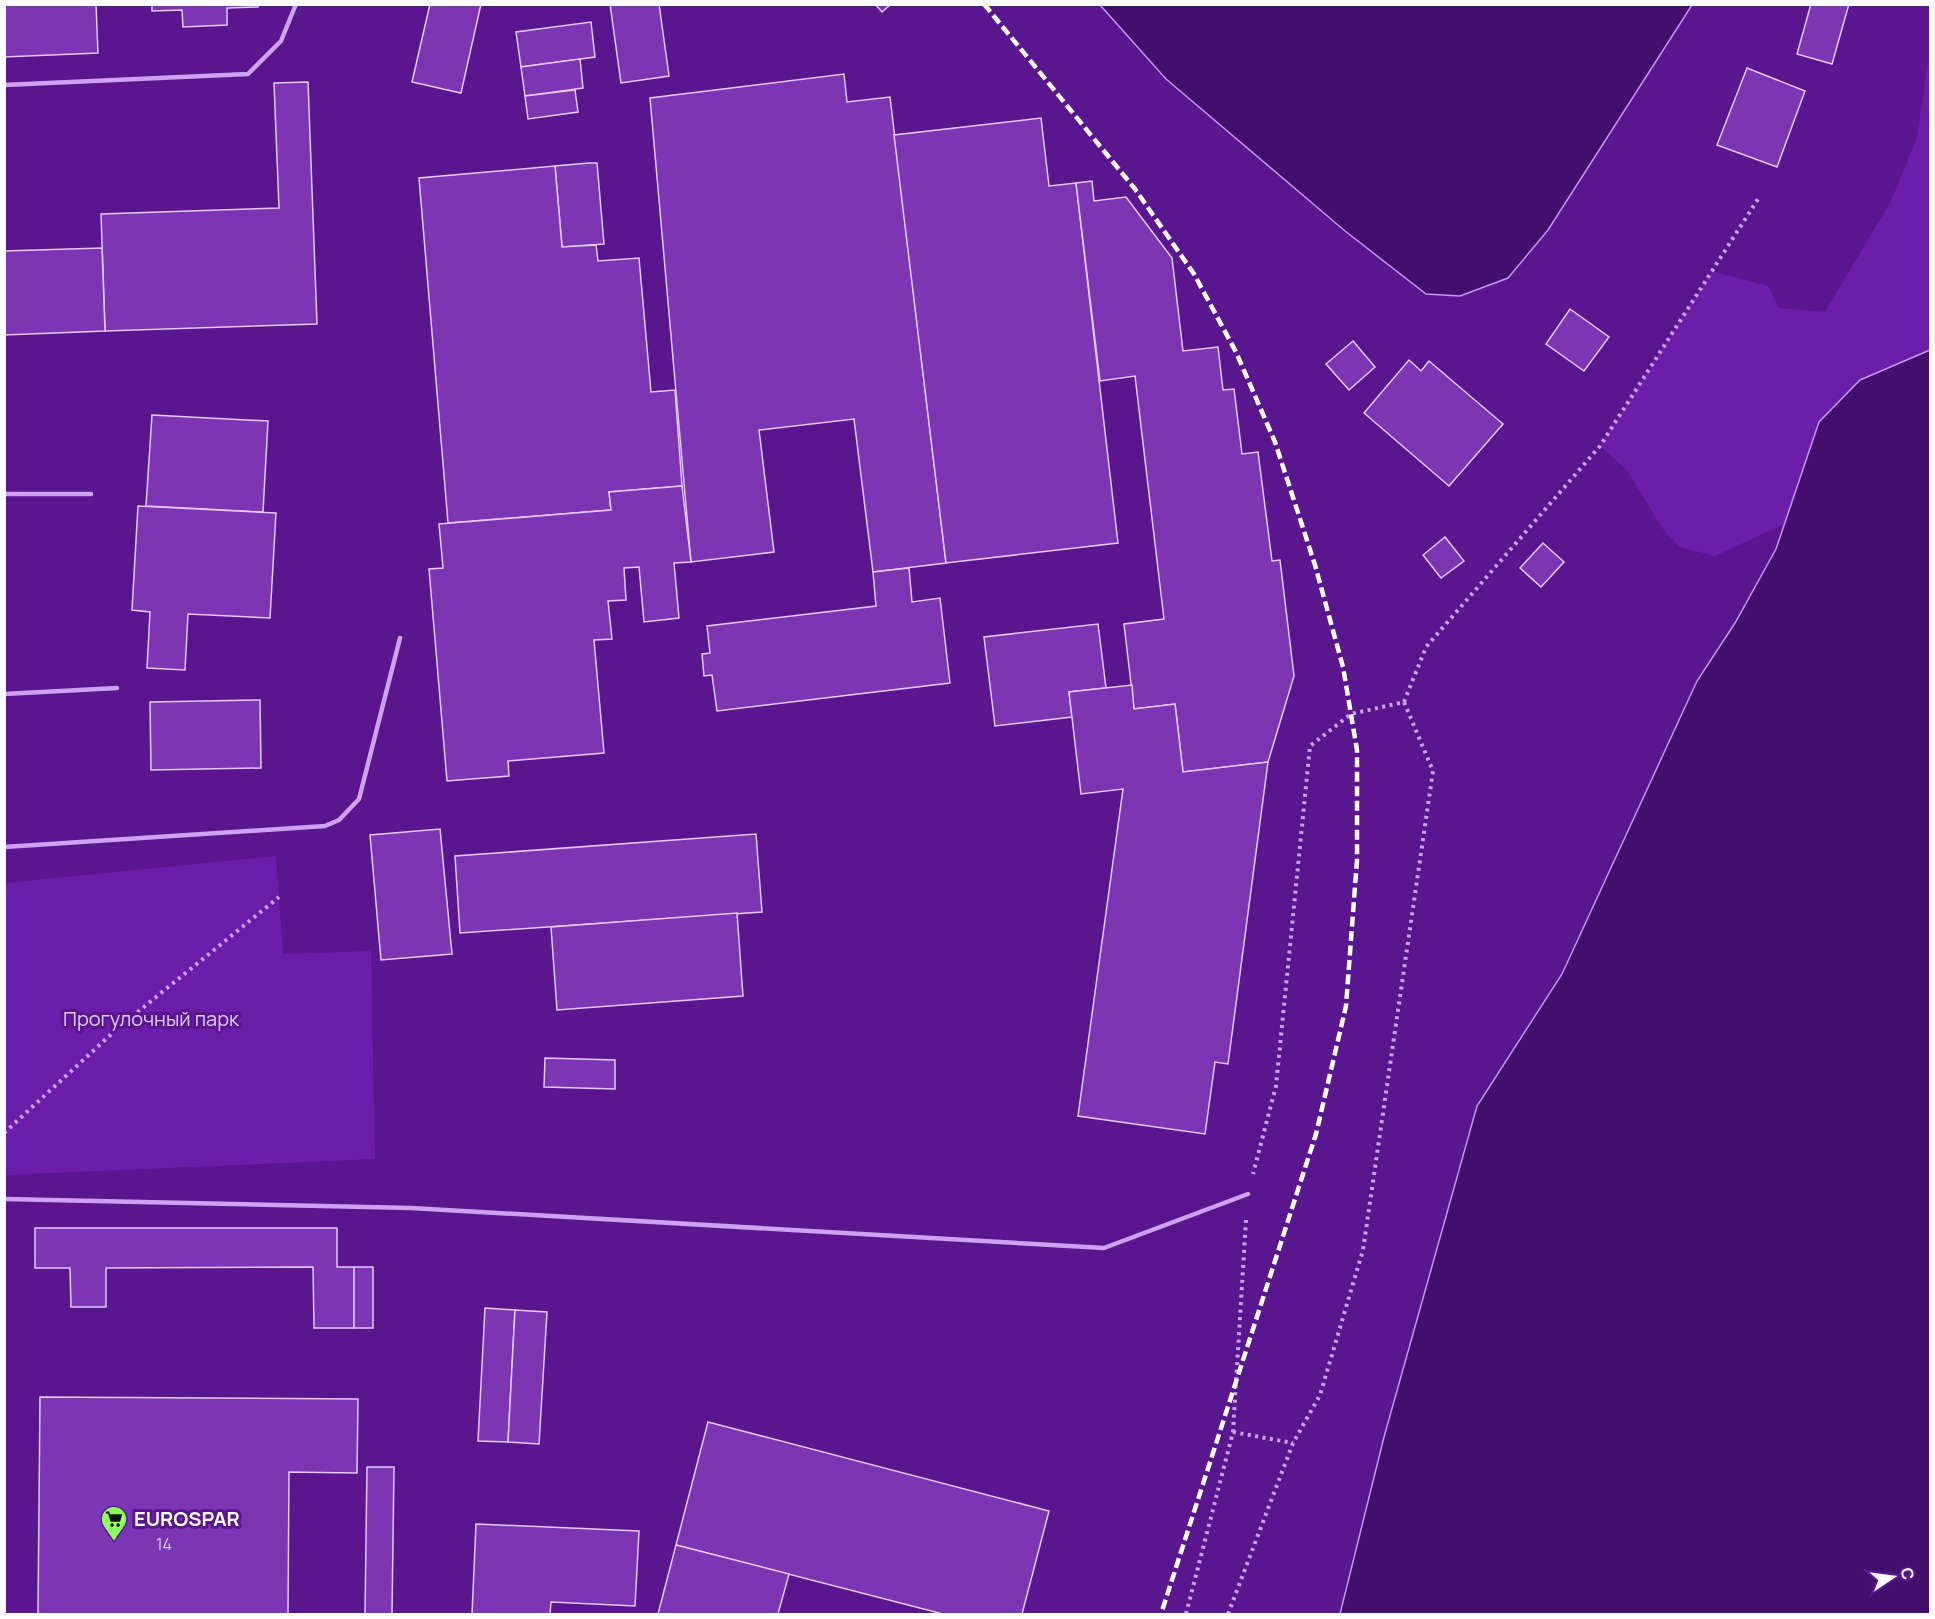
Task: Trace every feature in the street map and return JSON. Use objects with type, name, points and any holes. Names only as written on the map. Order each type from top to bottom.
[{"type":"lane","points":[[4,85],[248,74],[281,41],[296,4]]},
{"type":"lane","points":[[4,494],[91,494]]},
{"type":"lane","points":[[4,847],[325,826],[339,820],[359,799],[400,638]]},
{"type":"lane","points":[[4,694],[117,688]]},
{"type":"lane","points":[[4,1199],[411,1208],[1104,1248],[1248,1194]]},
{"type":"path","points":[[1228,1614],[1293,1443],[1320,1395],[1365,1239],[1433,771],[1404,702],[1426,647],[1600,446],[1760,196]]},
{"type":"path","points":[[1186,1614],[1233,1431],[1248,1194],[1276,1086],[1310,746],[1351,714],[1404,702]]},
{"type":"path","points":[[4,1133],[118,1028],[279,897]]},
{"type":"path","points":[[1233,1431],[1293,1443]]},
{"type":"green space","points":[[1930,48],[1930,350],[1860,380],[1819,422],[1785,524],[1715,556],[1680,547],[1662,528],[1627,470],[1600,446],[1712,271],[1768,286],[1779,308],[1825,312],[1891,201],[1917,137]]},
{"type":"green space","name":"Прогулочный парк","points":[[276,856],[283,954],[371,951],[375,1159],[5,1175],[5,883]]},
{"type":"shaded area","points":[[1100,5],[1692,5],[1548,230],[1508,278],[1460,296],[1426,294],[1345,231],[1166,79]]},
{"type":"shaded area","points":[[1930,350],[1930,1614],[1340,1614],[1384,1437],[1477,1106],[1562,974],[1697,681],[1735,623],[1776,549],[1819,422],[1860,380]]},
{"type":"building","points":[[4,4],[96,4],[98,53],[4,57]]},
{"type":"building","points":[[152,4],[258,4],[258,7],[227,8],[227,25],[183,27],[182,10],[152,11]]},
{"type":"building","points":[[430,4],[481,4],[461,93],[412,82]]},
{"type":"building","points":[[610,4],[659,4],[669,76],[621,83]]},
{"type":"building","points":[[875,4],[891,4],[882,12]]},
{"type":"building","points":[[1811,4],[1849,4],[1832,64],[1797,54]]},
{"type":"building","points":[[591,22],[595,57],[521,67],[516,32]]},
{"type":"building","points":[[580,59],[583,88],[525,96],[521,67]]},
{"type":"building","points":[[1747,68],[1805,91],[1777,167],[1717,145]]},
{"type":"building","points":[[844,74],[847,102],[890,97],[946,563],[873,572],[854,419],[759,430],[774,552],[691,562],[650,98]]},
{"type":"building","points":[[308,82],[317,324],[105,331],[101,214],[279,208],[274,83]]},
{"type":"building","points":[[575,90],[578,112],[528,119],[525,96]]},
{"type":"building","points":[[1041,118],[1049,186],[1076,183],[1118,543],[946,563],[894,135]]},
{"type":"building","points":[[597,163],[604,244],[562,247],[555,166]]},
{"type":"building","points":[[555,166],[562,247],[596,245],[598,261],[639,258],[651,392],[675,390],[682,486],[609,492],[611,510],[448,523],[419,178]]},
{"type":"building","points":[[1092,181],[1094,201],[1126,197],[1172,258],[1183,351],[1218,347],[1223,390],[1234,389],[1242,454],[1258,452],[1272,561],[1280,560],[1294,676],[1268,762],[1183,772],[1175,704],[1134,709],[1124,624],[1164,619],[1135,376],[1100,381],[1076,183]]},
{"type":"building","points":[[102,248],[105,331],[4,335],[4,251]]},
{"type":"building","points":[[1570,309],[1609,337],[1584,371],[1546,344]]},
{"type":"building","points":[[1353,341],[1375,367],[1349,390],[1326,364]]},
{"type":"building","points":[[1409,360],[1421,371],[1429,361],[1503,424],[1449,486],[1364,413]]},
{"type":"building","points":[[152,415],[268,421],[263,512],[146,506]]},
{"type":"building","points":[[682,486],[691,562],[674,563],[679,618],[644,622],[639,567],[624,568],[626,600],[608,601],[612,639],[594,640],[604,753],[508,761],[509,776],[447,781],[429,569],[443,568],[439,524],[611,510],[609,492]]},
{"type":"building","points":[[138,506],[276,513],[270,618],[188,614],[185,670],[147,668],[150,612],[132,610]]},
{"type":"building","points":[[1445,537],[1464,561],[1441,578],[1423,555]]},
{"type":"building","points":[[1543,543],[1564,562],[1541,587],[1520,568]]},
{"type":"building","points":[[909,568],[912,602],[940,598],[950,683],[717,711],[712,675],[704,676],[702,654],[710,653],[707,626],[876,606],[873,572]]},
{"type":"building","points":[[1098,624],[1106,688],[1069,692],[1072,717],[995,726],[984,637]]},
{"type":"building","points":[[1132,685],[1134,709],[1175,704],[1183,772],[1268,762],[1228,1064],[1215,1062],[1205,1134],[1078,1116],[1123,789],[1081,794],[1069,692]]},
{"type":"building","points":[[260,700],[261,768],[151,770],[150,702]]},
{"type":"building","points":[[440,829],[452,954],[381,960],[370,835]]},
{"type":"building","points":[[756,834],[762,912],[460,933],[455,856]]},
{"type":"building","points":[[737,913],[743,996],[557,1010],[551,927]]},
{"type":"building","points":[[545,1058],[615,1060],[615,1089],[544,1087]]},
{"type":"building","points":[[35,1228],[337,1228],[337,1267],[354,1267],[354,1328],[314,1328],[313,1267],[106,1268],[106,1307],[71,1307],[70,1268],[35,1268]]},
{"type":"building","points":[[354,1267],[373,1267],[373,1328],[354,1328]]},
{"type":"building","points":[[485,1308],[515,1310],[508,1442],[478,1441]]},
{"type":"building","points":[[515,1310],[547,1312],[539,1444],[508,1442]]},
{"type":"building","points":[[40,1397],[358,1399],[357,1473],[289,1472],[288,1614],[38,1614]]},
{"type":"building","points":[[708,1422],[1049,1511],[1022,1614],[943,1614],[676,1545]]},
{"type":"building","points":[[367,1467],[394,1467],[392,1614],[365,1614]]},
{"type":"building","points":[[476,1524],[639,1531],[635,1606],[551,1602],[550,1614],[472,1614]]},
{"type":"building","points":[[676,1545],[789,1574],[778,1614],[658,1614]]},
{"type":"railway","points":[[984,4],[1135,189],[1194,274],[1236,352],[1275,442],[1315,565],[1343,667],[1357,750],[1357,860],[1346,1006],[1316,1134],[1161,1614]]},
{"type":"place","name":"EUROSPAR","points":[[114,1542]]}]
